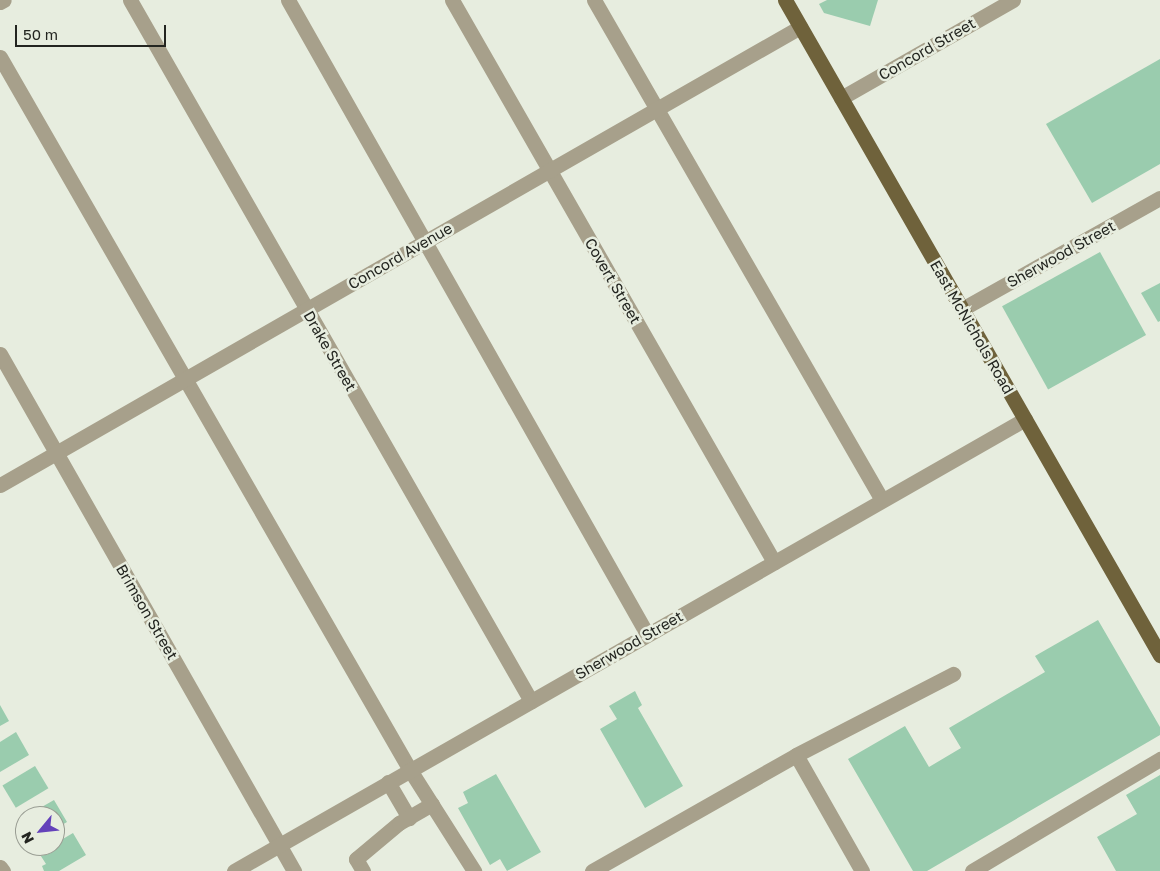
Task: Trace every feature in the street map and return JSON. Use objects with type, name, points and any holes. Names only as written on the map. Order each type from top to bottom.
[{"type":"main road","name":"East McNichols Road","points":[[785,0],[1160,655]]},
{"type":"street","points":[[0,2],[4,0]]},
{"type":"street","name":"Drake Street","points":[[130,0],[531,701]]},
{"type":"street","points":[[288,0],[427,241],[647,634]]},
{"type":"street","name":"Covert Street","points":[[452,0],[774,562]]},
{"type":"street","points":[[594,0],[882,500]]},
{"type":"street","name":"Concord Street","points":[[841,98],[1013,0]]},
{"type":"street","name":"Concord Avenue","points":[[0,485],[800,27]]},
{"type":"street","points":[[0,57],[410,770],[474,871]]},
{"type":"street","name":"Sherwood Street","points":[[962,309],[1160,198]]},
{"type":"street","name":"Brimson Street","points":[[0,354],[294,871]]},
{"type":"street","name":"Sherwood Street","points":[[234,871],[1025,419]]},
{"type":"street","points":[[592,871],[796,754],[953,674]]},
{"type":"street","points":[[796,754],[862,871]]},
{"type":"street","points":[[972,871],[1160,759]]},
{"type":"street","points":[[388,782],[409,818]]},
{"type":"street","points":[[363,871],[356,859],[409,818],[432,804]]},
{"type":"street","points":[[0,866],[2,871]]},
{"type":"building","points":[[827,0],[878,0],[870,26],[824,13],[819,4]]},
{"type":"building","points":[[1160,59],[1160,164],[1092,203],[1046,124]]},
{"type":"building","points":[[1100,252],[1146,335],[1048,389],[1002,306]]},
{"type":"building","points":[[1160,283],[1160,321],[1158,322],[1141,293]]},
{"type":"building","points":[[1098,620],[1160,727],[1160,735],[927,871],[913,871],[848,759],[905,726],[929,767],[961,748],[949,728],[1045,672],[1035,656]]},
{"type":"building","points":[[635,691],[642,705],[638,708],[683,786],[645,808],[600,729],[617,719],[609,706]]},
{"type":"building","points":[[0,705],[9,721],[0,726]]},
{"type":"building","points":[[16,732],[29,755],[0,772],[0,742]]},
{"type":"building","points":[[35,766],[48,788],[15,806],[2,786]]},
{"type":"building","points":[[496,774],[541,852],[507,871],[500,859],[490,865],[458,808],[468,803],[463,792]]},
{"type":"building","points":[[1160,775],[1160,871],[1116,871],[1097,837],[1137,814],[1126,795]]},
{"type":"building","points":[[54,800],[58,806],[44,806]]},
{"type":"building","points":[[73,833],[86,855],[59,871],[44,871],[42,866],[46,864],[41,856],[65,856],[65,838]]}]
